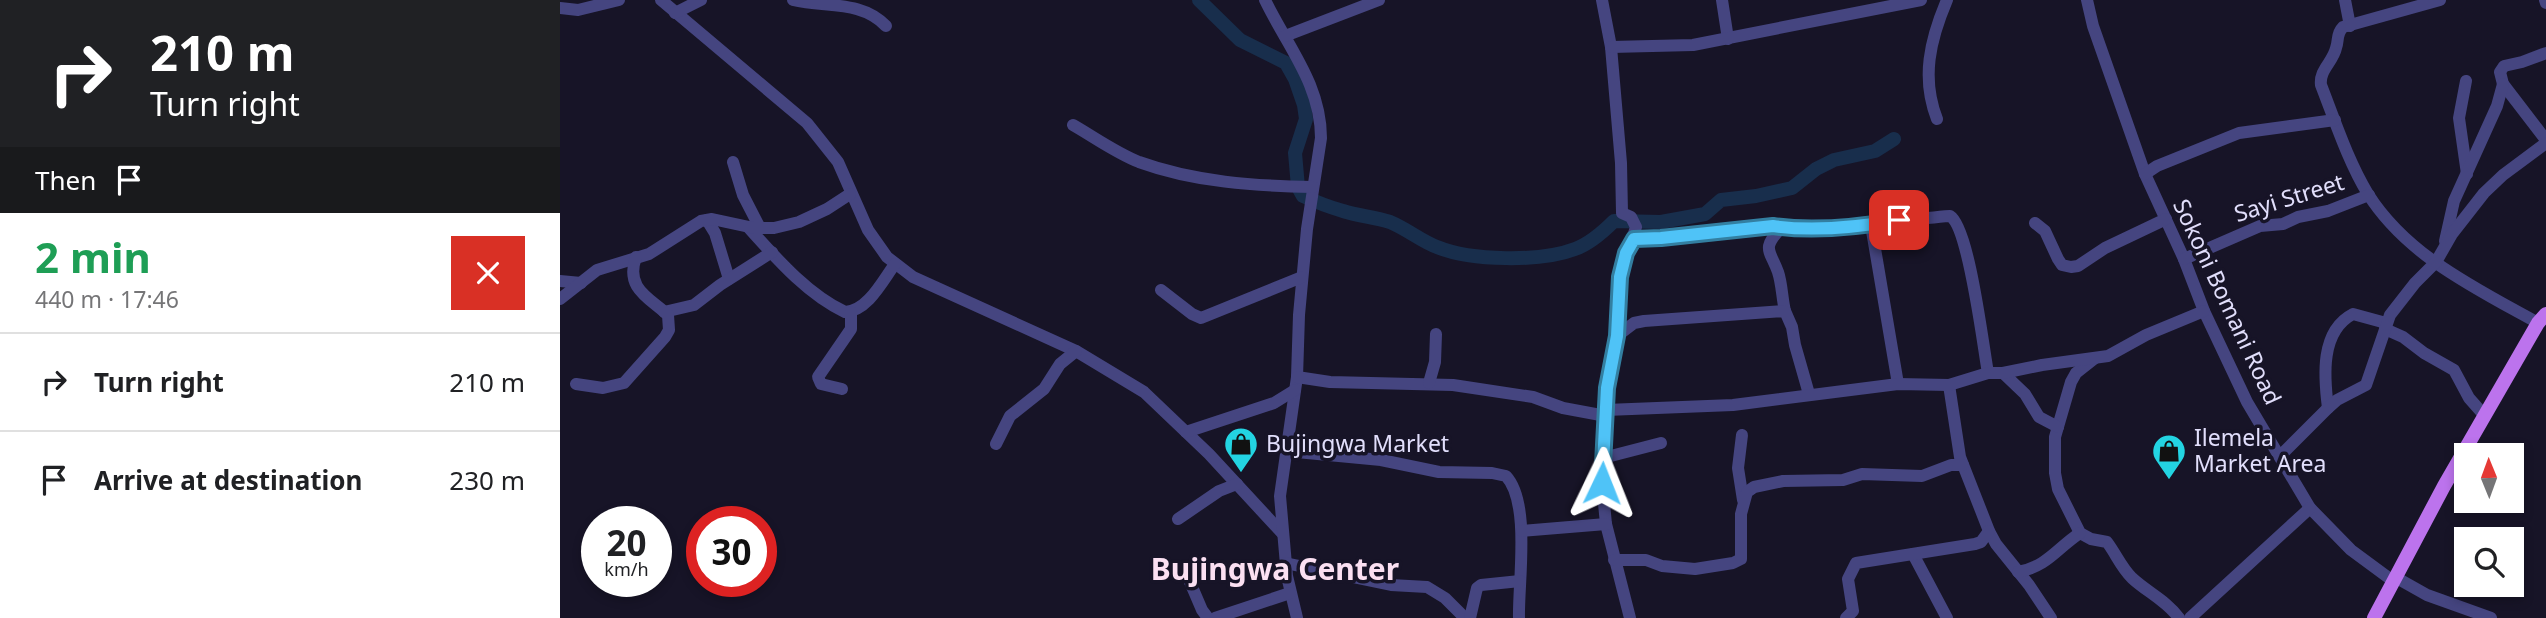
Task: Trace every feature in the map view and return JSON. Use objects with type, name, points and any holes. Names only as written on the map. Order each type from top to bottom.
[{"type":"main road","points":[[2374,618],[2484,415],[2542,319]]},
{"type":"street","points":[[560,8],[578,10],[620,0]]},
{"type":"street","points":[[659,0],[807,123],[838,162],[850,194],[877,246],[895,264],[920,280],[1076,351],[1144,392],[1237,484],[1282,533]]},
{"type":"street","points":[[675,13],[701,0]]},
{"type":"street","points":[[793,0],[872,12],[886,26]]},
{"type":"street","points":[[1265,0],[1311,85],[1321,121],[1302,277],[1296,384],[1280,496],[1285,563],[1297,618]]},
{"type":"street","points":[[1285,36],[1347,6],[1379,0]]},
{"type":"street","points":[[1602,0],[1611,47],[1621,163],[1622,213],[1635,222],[1636,233],[1626,253],[1620,277],[1617,336],[1607,388],[1603,458],[1606,524],[1630,618]]},
{"type":"street","points":[[1722,0],[1728,39]]},
{"type":"street","points":[[1611,47],[1693,44],[1728,39],[1921,0]]},
{"type":"street","points":[[1937,119],[1928,90],[1929,64],[1947,0]]},
{"type":"street","name":"Sokoni Bomani Road","points":[[2087,0],[2093,26],[2145,174],[2184,259],[2204,311],[2247,402],[2310,508],[2351,550],[2394,579],[2427,595],[2491,618]]},
{"type":"street","points":[[2345,0],[2350,26]]},
{"type":"street","points":[[2440,0],[2339,30],[2336,51],[2320,80],[2356,171],[2369,195],[2398,229],[2458,279],[2542,319]]},
{"type":"street","points":[[2280,456],[2328,408],[2366,385],[2386,326],[2411,288],[2436,262],[2443,248],[2484,193],[2546,141],[2503,84],[2500,72],[2504,66],[2546,53]]},
{"type":"street","points":[[2466,81],[2459,118],[2467,174]]},
{"type":"street","points":[[2443,248],[2454,201],[2497,106],[2503,84]]},
{"type":"street","points":[[2145,174],[2239,133],[2334,120]]},
{"type":"street","points":[[1073,125],[1136,161],[1178,174],[1242,184],[1314,187]]},
{"type":"street","points":[[733,162],[754,228],[772,252],[832,306],[851,312]]},
{"type":"street","points":[[560,299],[597,270],[659,249],[695,224],[707,219],[774,229],[799,222],[850,194]]},
{"type":"street","name":"Sayi Street","points":[[2184,259],[2260,226],[2283,224],[2298,217],[2329,211],[2369,195]]},
{"type":"street","points":[[1634,239],[1781,228],[1871,225],[1950,216],[1956,221],[1968,254],[1987,373]]},
{"type":"street","points":[[707,219],[715,233],[729,279]]},
{"type":"street","points":[[2035,223],[2045,231],[2057,259],[2062,265],[2071,267],[2078,266],[2105,248],[2166,219]]},
{"type":"street","points":[[1871,225],[1898,384]]},
{"type":"street","points":[[1781,228],[1769,244],[1769,253],[1778,271],[1785,311],[1792,327],[1809,394]]},
{"type":"street","points":[[664,312],[678,311],[694,304],[772,252]]},
{"type":"street","points":[[576,384],[603,388],[624,383],[669,330],[668,315],[642,293],[634,282],[631,270],[636,257]]},
{"type":"street","points":[[851,312],[874,294],[895,264]]},
{"type":"street","points":[[1161,290],[1184,309],[1201,318],[1302,277]]},
{"type":"street","points":[[560,281],[581,283]]},
{"type":"street","points":[[1617,336],[1634,323],[1644,321],[1785,311]]},
{"type":"street","points":[[1186,432],[1274,403],[1296,384],[1429,383],[1533,397],[1563,408],[1606,413],[1628,408],[1733,405],[1898,384],[1949,385],[1987,373],[2003,373],[2115,353],[2146,335],[2204,311]]},
{"type":"street","points":[[842,389],[821,384],[818,377],[851,329],[851,312]]},
{"type":"street","points":[[2328,408],[2324,370],[2327,353],[2336,330],[2353,314],[2386,326],[2454,370],[2469,398],[2484,415]]},
{"type":"street","points":[[1429,383],[1435,362],[1436,334]]},
{"type":"street","points":[[996,444],[1010,416],[1044,389],[1060,364],[1076,351]]},
{"type":"street","points":[[2095,358],[2076,373],[2058,427],[2054,450],[2058,489],[2080,533],[2091,539],[2107,542],[2132,578],[2167,604],[2179,618]]},
{"type":"street","points":[[2003,373],[2025,394],[2039,417],[2058,427]]},
{"type":"street","points":[[1949,385],[1963,465],[1989,531],[2050,618]]},
{"type":"street","points":[[1604,439],[1616,418],[1628,408]]},
{"type":"street","points":[[1742,435],[1738,468],[1744,501]]},
{"type":"street","points":[[1603,458],[1661,443]]},
{"type":"street","points":[[1286,451],[1381,460],[1439,472],[1506,476],[1513,486],[1522,531],[1516,615]]},
{"type":"street","points":[[1614,560],[1646,561],[1686,569],[1740,561],[1740,526],[1744,501],[1747,492],[1754,487],[1843,480],[1862,474],[1922,476],[1951,465],[1963,465]]},
{"type":"street","points":[[1178,519],[1219,491],[1237,484]]},
{"type":"street","points":[[2190,618],[2310,508]]},
{"type":"street","points":[[1522,531],[1606,524]]},
{"type":"street","points":[[1975,544],[1981,542],[1989,531]]},
{"type":"street","points":[[2018,572],[2042,565],[2062,545],[2080,533]]},
{"type":"street","points":[[1846,618],[1853,611],[1848,579],[1856,563],[1975,544],[1996,544]]},
{"type":"street","points":[[1913,554],[1947,618]]},
{"type":"street","points":[[1285,563],[1391,584],[1427,587],[1445,598],[1467,618],[1477,588],[1481,585],[1520,581]]},
{"type":"street","points":[[1184,568],[1208,618]]},
{"type":"street","points":[[1215,618],[1290,593]]},
{"type":"waterway","points":[[1199,0],[1240,40],[1286,63],[1295,79],[1306,119],[1295,153],[1298,187],[1303,196],[1338,209],[1390,222],[1425,242],[1451,252],[1506,258],[1561,253],[1580,247],[1614,221],[1661,222],[1705,214],[1721,200],[1792,188],[1816,169],[1834,160],[1875,151],[1894,139]]},
{"type":"place","name":"Bujingwa Market","points":[[1241,474]]},
{"type":"place","name":"Ilemela Market Area","points":[[2169,481]]},
{"type":"district","name":"Bujingwa Center","points":[[1275,570]]},
{"type":"route","points":[[1602,483],[1607,388],[1617,336],[1620,277],[1626,253],[1634,239],[1773,226],[1864,226],[1899,220]]}]
